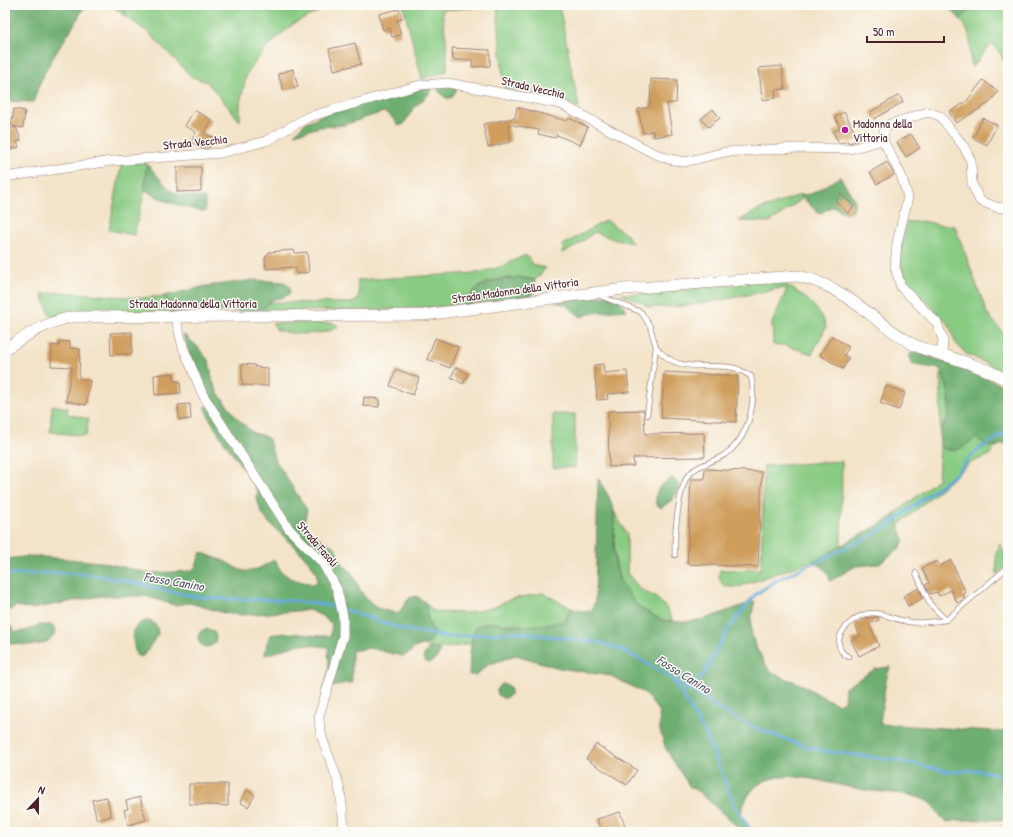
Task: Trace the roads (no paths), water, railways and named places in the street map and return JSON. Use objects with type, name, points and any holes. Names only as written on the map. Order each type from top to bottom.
[{"type":"street","name":"Strada Vecchia","points":[[5,177],[112,161],[221,154],[266,140],[308,117],[420,85],[448,83],[561,104],[653,153],[669,159],[685,162],[724,152],[796,148],[850,150],[882,140]]},
{"type":"street","points":[[942,354],[944,340],[938,323],[901,287],[895,267],[897,243],[908,196],[901,175],[882,140],[884,131],[890,124],[928,112],[940,116],[964,147],[971,161],[972,184],[980,201],[999,208],[1008,207]]},
{"type":"street","name":"Strada Madonna della Vittoria","points":[[5,350],[33,330],[53,321],[71,317],[424,315],[594,293],[774,277],[807,278],[824,283],[836,290],[906,341],[974,366],[1008,382]]},
{"type":"street","name":"Strada Fasoli","points":[[174,316],[183,347],[203,395],[286,526],[322,562],[337,590],[343,616],[344,632],[319,716],[319,726],[321,737],[339,787],[344,832]]},
{"type":"lane","points":[[594,293],[602,298],[625,304],[641,312],[650,326],[656,347],[664,358],[683,366],[735,368],[751,376],[753,386],[751,415],[739,440],[724,455],[694,470],[687,478],[674,531],[675,555]]},
{"type":"lane","points":[[647,415],[656,347]]},
{"type":"lane","points":[[849,657],[841,651],[839,644],[840,635],[844,628],[854,620],[870,612],[882,613],[889,618],[909,622],[946,620],[1008,567]]},
{"type":"lane","points":[[916,573],[930,604],[946,620]]},
{"type":"waterway","points":[[689,690],[704,674],[728,629],[755,595],[777,580],[869,537],[889,525],[957,473],[968,459],[979,449],[1008,431]]},
{"type":"waterway","name":"Fosso Canino","points":[[5,575],[43,573],[93,575],[200,597],[304,602],[339,608]]},
{"type":"waterway","name":"Fosso Canino","points":[[346,610],[402,629],[447,637],[516,632],[602,643],[620,649],[643,661],[733,717],[753,727],[801,745],[825,751],[901,761],[950,772],[976,770],[998,774],[1008,773]]},
{"type":"waterway","points":[[673,680],[706,735],[736,808],[752,832]]},
{"type":"place","name":"Madonna della Vittoria","points":[[845,130]]}]
